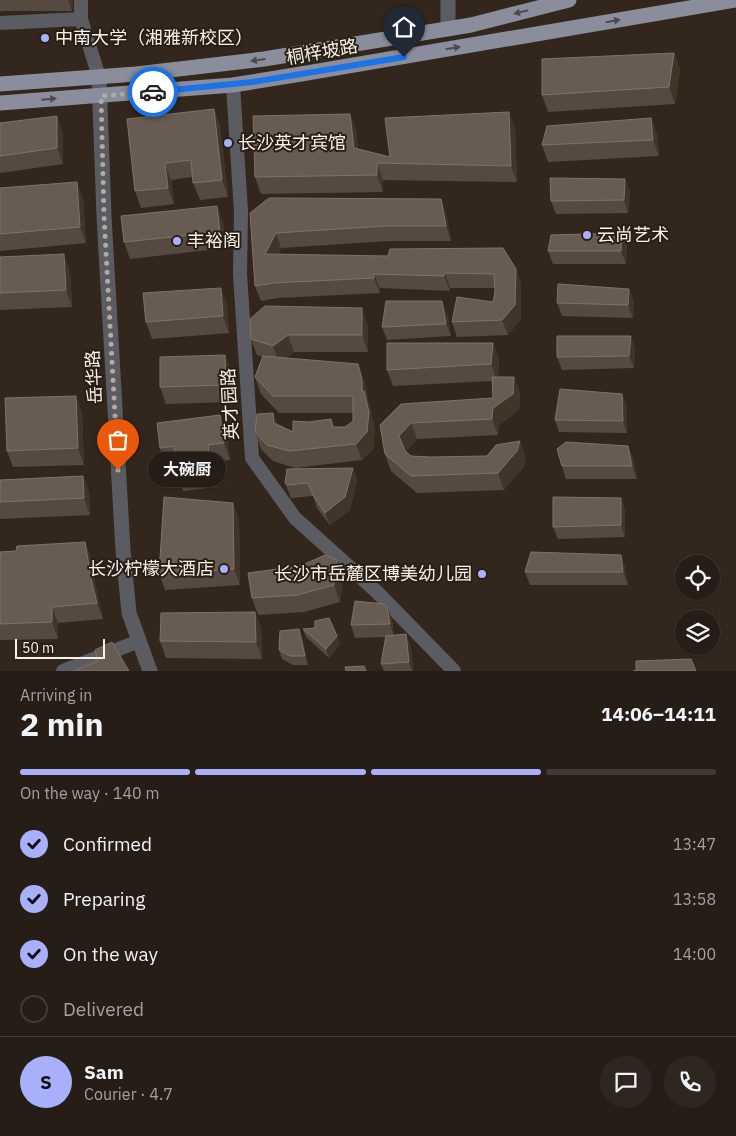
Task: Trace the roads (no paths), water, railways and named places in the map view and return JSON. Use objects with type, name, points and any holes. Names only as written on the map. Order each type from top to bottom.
[{"type":"main road","name":"桐梓坡路","points":[[0,84],[99,77],[264,59],[471,25],[569,0]]},
{"type":"main road","name":"桐梓坡路","points":[[0,103],[233,84],[736,0]]},
{"type":"street","points":[[81,0],[81,19],[99,77]]},
{"type":"street","points":[[448,0],[448,28]]},
{"type":"street","points":[[0,22],[81,19]]},
{"type":"street","name":"岳华路","points":[[99,77],[104,216],[123,550],[129,612],[150,671]]},
{"type":"street","name":"英才园路","points":[[233,84],[241,212],[240,274],[252,458],[295,518],[377,592],[454,671]]},
{"type":"street","points":[[63,671],[139,641]]},
{"type":"place","name":"中南大学（湘雅新校区）","points":[[45,38]]},
{"type":"place","name":"长沙英才宾馆","points":[[228,143]]},
{"type":"place","name":"云尚艺术","points":[[587,235]]},
{"type":"place","name":"丰裕阁","points":[[177,241]]},
{"type":"place","name":"大碗厨","points":[[118,470]]},
{"type":"place","name":"长沙柠檬大酒店","points":[[224,569]]},
{"type":"place","name":"长沙市岳麓区博美幼儿园","points":[[482,574]]}]
